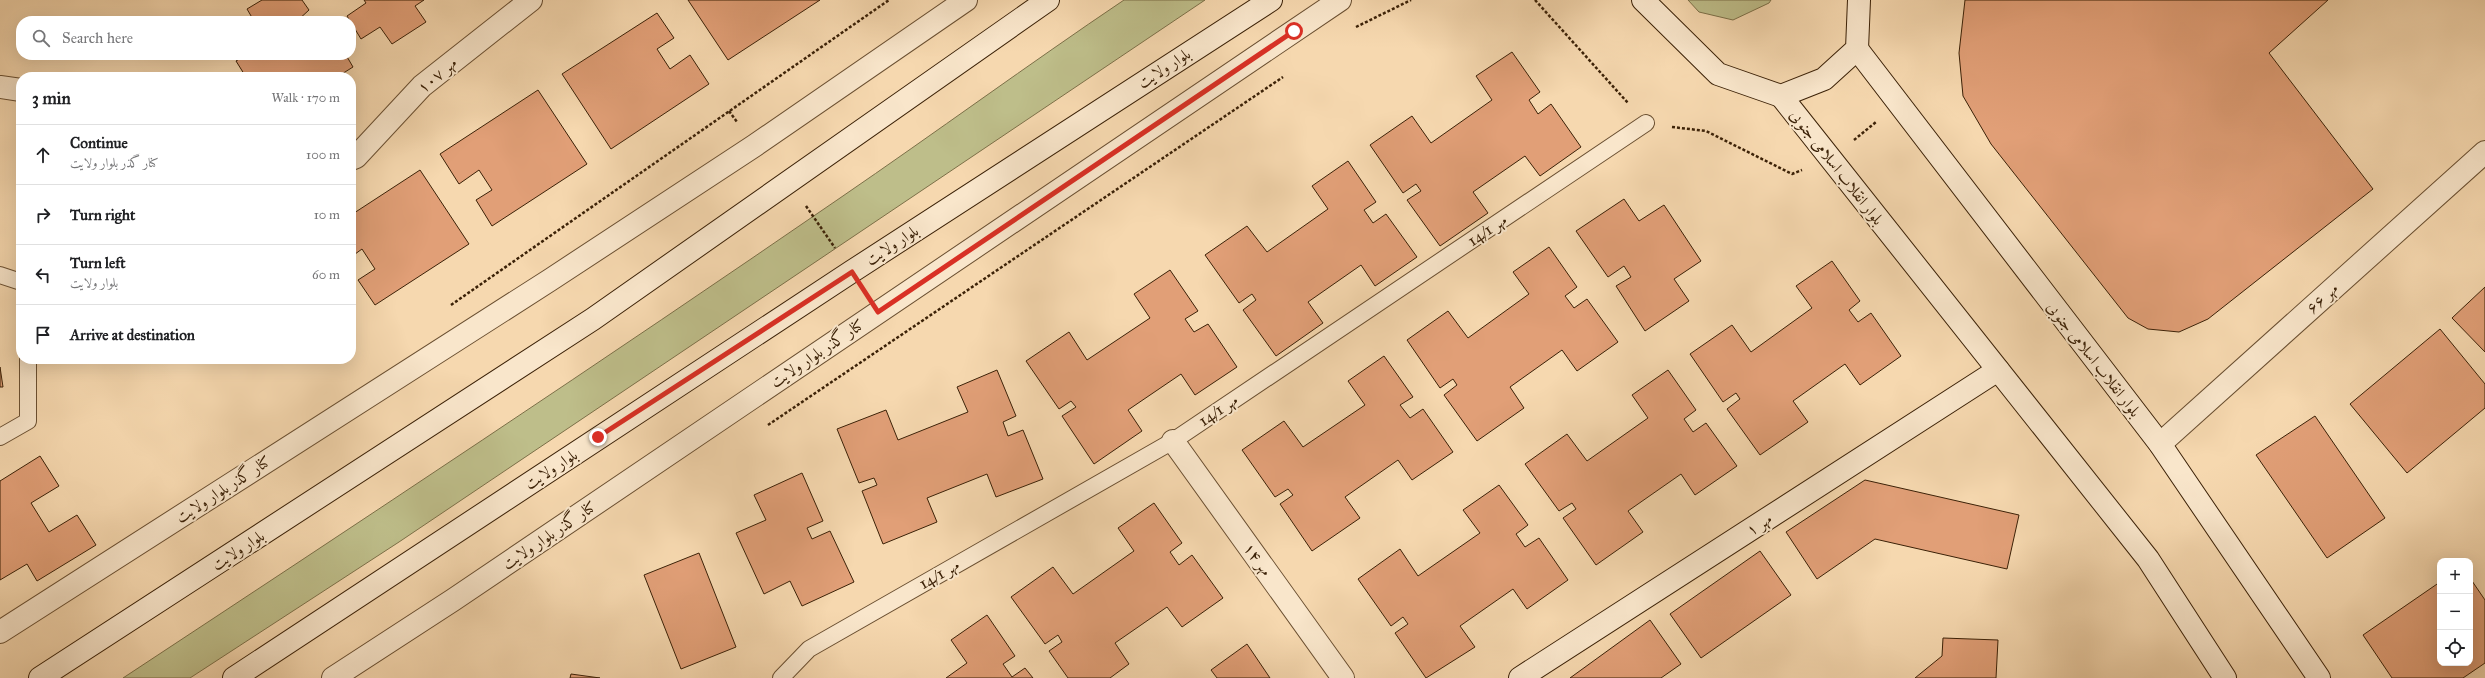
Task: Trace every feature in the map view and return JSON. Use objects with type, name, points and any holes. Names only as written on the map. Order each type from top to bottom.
[{"type":"main road","name":"مهر ۱۰۷","points":[[356,157],[422,86],[532,0]]},
{"type":"main road","name":"کنار گذر بلوار ولایت","points":[[0,632],[550,280],[754,146],[966,0]]},
{"type":"main road","name":"بلوار ولایت","points":[[40,678],[593,319],[1048,0]]},
{"type":"main road","name":"بلوار ولایت","points":[[234,678],[852,272],[1271,0]]},
{"type":"main road","name":"کنار گذر بلوار ولایت","points":[[332,678],[460,596],[1340,0]]},
{"type":"main road","points":[[1643,0],[1718,74],[1781,96],[1824,78],[1857,49],[1859,0]]},
{"type":"main road","name":"بلوار انقلاب اسلامی جنوبی","points":[[1857,49],[2160,444],[2319,678]]},
{"type":"main road","points":[[0,87],[16,89]]},
{"type":"main road","name":"بلوار انقلاب اسلامی جنوبی","points":[[1781,96],[2148,559],[2225,678]]},
{"type":"main road","name":"مهر ۶۶","points":[[2160,444],[2474,165],[2485,152]]},
{"type":"main road","name":"مهر ۱","points":[[1520,678],[1998,370]]},
{"type":"main road","name":"مهر ۱۴","points":[[1173,441],[1344,678]]},
{"type":"lane","name":"مهر 14/1","points":[[781,678],[809,649],[1173,441],[1646,124]]},
{"type":"lane","points":[[0,275],[16,280]]},
{"type":"lane","points":[[0,437],[28,421],[28,364]]},
{"type":"path","points":[[448,308],[889,0]]},
{"type":"path","points":[[1354,28],[1411,0]]},
{"type":"path","points":[[1535,0],[1646,124],[1706,131],[1792,174],[1830,159],[1898,104]]},
{"type":"path","points":[[766,427],[1284,76]]},
{"type":"path","points":[[729,111],[754,146]]},
{"type":"path","points":[[788,182],[852,272]]},
{"type":"path","points":[[878,312],[899,338]]},
{"type":"green space","points":[[1124,0],[1205,0],[399,542],[190,678],[123,678],[662,320]]},
{"type":"green space","points":[[1688,0],[1771,0],[1769,3],[1733,20],[1699,12]]},
{"type":"building","points":[[262,0],[302,0],[309,10],[302,16],[251,16],[247,9]]},
{"type":"building","points":[[364,0],[424,0],[415,6],[426,22],[392,44],[380,27],[361,39],[356,31],[356,16],[347,16],[366,3]]},
{"type":"building","points":[[688,0],[820,0],[728,60]]},
{"type":"building","points":[[1965,0],[2328,0],[2269,53],[2373,189],[2208,319],[2179,332],[2148,329],[2128,318],[1991,144],[1963,96],[1959,53]]},
{"type":"building","points":[[657,13],[674,38],[657,49],[670,69],[690,55],[709,84],[611,149],[562,74]]},
{"type":"building","points":[[1512,52],[1540,92],[1529,100],[1538,114],[1551,104],[1581,147],[1540,176],[1525,156],[1473,192],[1488,213],[1440,246],[1407,200],[1421,191],[1416,184],[1403,193],[1370,145],[1412,116],[1431,143],[1492,100],[1476,76]]},
{"type":"building","points":[[349,60],[353,67],[345,72],[243,72],[236,61]]},
{"type":"building","points":[[538,90],[587,164],[492,226],[476,200],[492,190],[479,170],[459,184],[440,154]]},
{"type":"building","points":[[1348,161],[1376,202],[1364,210],[1373,223],[1386,214],[1417,257],[1375,286],[1361,265],[1308,302],[1323,323],[1276,356],[1243,310],[1256,300],[1252,294],[1239,303],[1205,255],[1247,226],[1267,252],[1328,209],[1312,186]]},
{"type":"building","points":[[420,170],[469,244],[375,305],[358,280],[375,269],[362,249],[356,253],[356,212]]},
{"type":"building","points":[[1624,199],[1639,221],[1664,205],[1701,261],[1674,279],[1689,301],[1645,331],[1616,286],[1631,277],[1624,266],[1608,277],[1576,231]]},
{"type":"building","points":[[1549,247],[1577,287],[1565,296],[1574,308],[1587,299],[1618,342],[1577,371],[1562,350],[1510,387],[1524,408],[1477,441],[1444,395],[1457,385],[1453,379],[1440,388],[1407,340],[1448,311],[1468,338],[1529,294],[1513,272]]},
{"type":"building","points":[[1832,261],[1860,301],[1849,310],[1858,322],[1871,313],[1901,356],[1860,385],[1845,364],[1793,401],[1808,422],[1760,455],[1727,409],[1740,399],[1736,393],[1723,402],[1690,354],[1732,325],[1751,352],[1812,308],[1796,286]]},
{"type":"building","points":[[1170,270],[1198,311],[1185,319],[1194,332],[1208,324],[1237,367],[1195,395],[1181,374],[1128,410],[1142,431],[1094,464],[1062,416],[1076,407],[1071,401],[1059,409],[1026,361],[1069,332],[1087,360],[1150,318],[1134,294]]},
{"type":"building","points":[[2485,287],[2485,352],[2452,318]]},
{"type":"building","points":[[2440,329],[2485,384],[2485,408],[2407,473],[2350,404]]},
{"type":"building","points":[[1384,356],[1413,397],[1400,405],[1410,418],[1423,409],[1453,452],[1412,480],[1398,460],[1345,497],[1360,518],[1312,551],[1280,504],[1293,495],[1288,489],[1275,497],[1242,450],[1284,421],[1303,447],[1365,405],[1348,381]]},
{"type":"building","points":[[0,367],[3,387],[0,387]]},
{"type":"building","points":[[997,370],[1016,416],[1003,422],[1008,436],[1023,430],[1043,479],[996,497],[987,474],[927,498],[937,522],[883,544],[862,491],[877,485],[874,478],[859,483],[837,429],[886,410],[898,440],[968,412],[957,387]]},
{"type":"building","points":[[1668,370],[1696,410],[1684,419],[1693,432],[1706,423],[1737,466],[1695,495],[1681,474],[1628,511],[1643,532],[1596,565],[1563,518],[1576,509],[1572,503],[1559,511],[1525,464],[1567,434],[1587,461],[1648,418],[1632,395]]},
{"type":"building","points":[[2315,416],[2385,518],[2327,558],[2256,455]]},
{"type":"building","points":[[40,456],[59,486],[31,503],[49,532],[77,515],[96,545],[37,581],[27,564],[0,580],[0,481]]},
{"type":"building","points":[[802,473],[823,521],[807,528],[812,539],[830,531],[854,582],[802,606],[790,581],[764,594],[736,533],[766,520],[754,495]]},
{"type":"building","points":[[1865,480],[2019,515],[2007,569],[1875,539],[1817,579],[1786,532]]},
{"type":"building","points":[[1499,485],[1528,525],[1516,534],[1525,547],[1539,538],[1568,580],[1527,609],[1513,589],[1460,626],[1475,647],[1426,678],[1395,633],[1408,624],[1403,617],[1391,626],[1358,579],[1400,549],[1418,576],[1480,533],[1463,510]]},
{"type":"building","points":[[1154,503],[1182,543],[1170,552],[1179,565],[1192,555],[1223,598],[1182,627],[1167,607],[1115,643],[1129,664],[1110,678],[1068,678],[1049,651],[1062,642],[1058,635],[1045,644],[1011,597],[1053,567],[1073,594],[1134,551],[1118,528]]},
{"type":"building","points":[[1760,551],[1791,595],[1701,658],[1670,614]]},
{"type":"building","points":[[699,553],[736,647],[681,669],[644,575]]},
{"type":"building","points":[[2473,582],[2485,600],[2485,663],[2463,678],[2392,678],[2363,635],[2437,584],[2437,666],[2473,666]]},
{"type":"building","points":[[987,615],[1015,656],[1003,664],[1012,677],[1025,668],[1033,678],[946,678],[967,663],[951,640]]},
{"type":"building","points":[[1650,620],[1681,664],[1661,678],[1570,678]]},
{"type":"building","points":[[1943,638],[1998,640],[1996,678],[1915,678],[1942,656]]},
{"type":"building","points":[[1247,644],[1270,678],[1217,678],[1211,670]]},
{"type":"building","points":[[571,674],[600,678],[570,678]]},
{"type":"route","points":[[598,437],[852,272],[878,312],[1294,31]]}]
